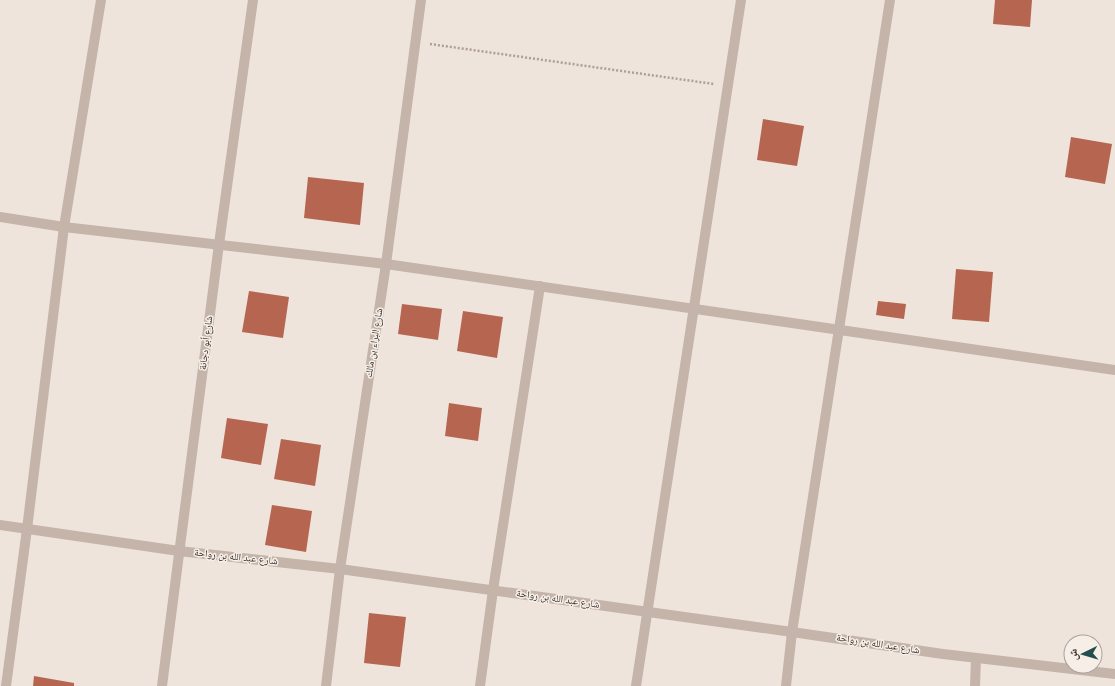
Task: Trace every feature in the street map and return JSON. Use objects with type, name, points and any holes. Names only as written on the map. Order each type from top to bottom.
[{"type":"street","points":[[6,686],[64,227],[101,0]]},
{"type":"street","name":"شارع أبو دجانة","points":[[162,686],[218,244],[253,0]]},
{"type":"street","name":"شارع البراء بن مالك","points":[[326,686],[340,569],[386,264],[421,0]]},
{"type":"street","points":[[636,686],[741,0]]},
{"type":"street","points":[[786,686],[792,632],[890,0]]},
{"type":"street","points":[[0,217],[64,227],[386,264],[1115,370]]},
{"type":"street","points":[[480,686],[493,590],[540,286]]},
{"type":"street","name":"شارع عبد الله بن رواحة","points":[[0,525],[179,551],[340,569],[976,658],[1115,674]]},
{"type":"street","points":[[975,686],[976,658]]},
{"type":"path","points":[[415,42],[728,86]]},
{"type":"building","points":[[995,0],[1032,0],[1030,27],[993,24]]},
{"type":"building","points":[[763,119],[804,126],[797,166],[757,160]]},
{"type":"building","points":[[1071,137],[1112,144],[1105,184],[1065,177]]},
{"type":"building","points":[[308,177],[364,183],[360,225],[304,218]]},
{"type":"building","points":[[956,269],[993,272],[989,322],[952,319]]},
{"type":"building","points":[[249,291],[289,297],[283,338],[242,332]]},
{"type":"building","points":[[878,301],[906,304],[904,319],[876,315]]},
{"type":"building","points":[[402,304],[442,309],[438,340],[398,334]]},
{"type":"building","points":[[463,311],[503,317],[497,358],[457,351]]},
{"type":"building","points":[[449,403],[482,408],[478,441],[445,436]]},
{"type":"building","points":[[227,418],[268,424],[261,465],[221,458]]},
{"type":"building","points":[[281,439],[321,445],[315,486],[274,479]]},
{"type":"building","points":[[272,505],[312,511],[306,552],[265,545]]},
{"type":"building","points":[[369,613],[406,617],[400,667],[364,663]]},
{"type":"building","points":[[34,676],[74,683],[74,686],[33,686]]}]
